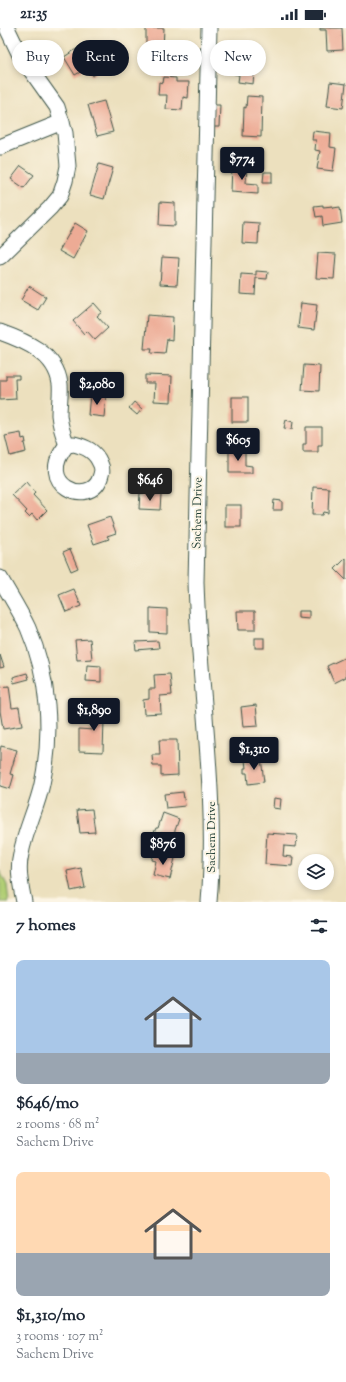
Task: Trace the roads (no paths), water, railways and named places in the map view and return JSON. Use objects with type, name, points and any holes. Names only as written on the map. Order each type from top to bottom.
[{"type":"street","points":[[0,257],[50,208],[60,196],[66,181],[68,166],[67,147],[62,122],[57,107],[20,55],[7,28]]},
{"type":"street","name":"Sachem Drive","points":[[209,28],[196,582],[197,619],[212,820],[209,902]]},
{"type":"street","points":[[0,147],[62,122]]},
{"type":"street","points":[[0,332],[19,338],[38,349],[46,355],[54,368],[60,382],[59,415],[66,445]]},
{"type":"street","points":[[0,578],[28,629],[42,672],[47,704],[46,758],[42,785],[20,854],[20,874],[24,902]]}]
